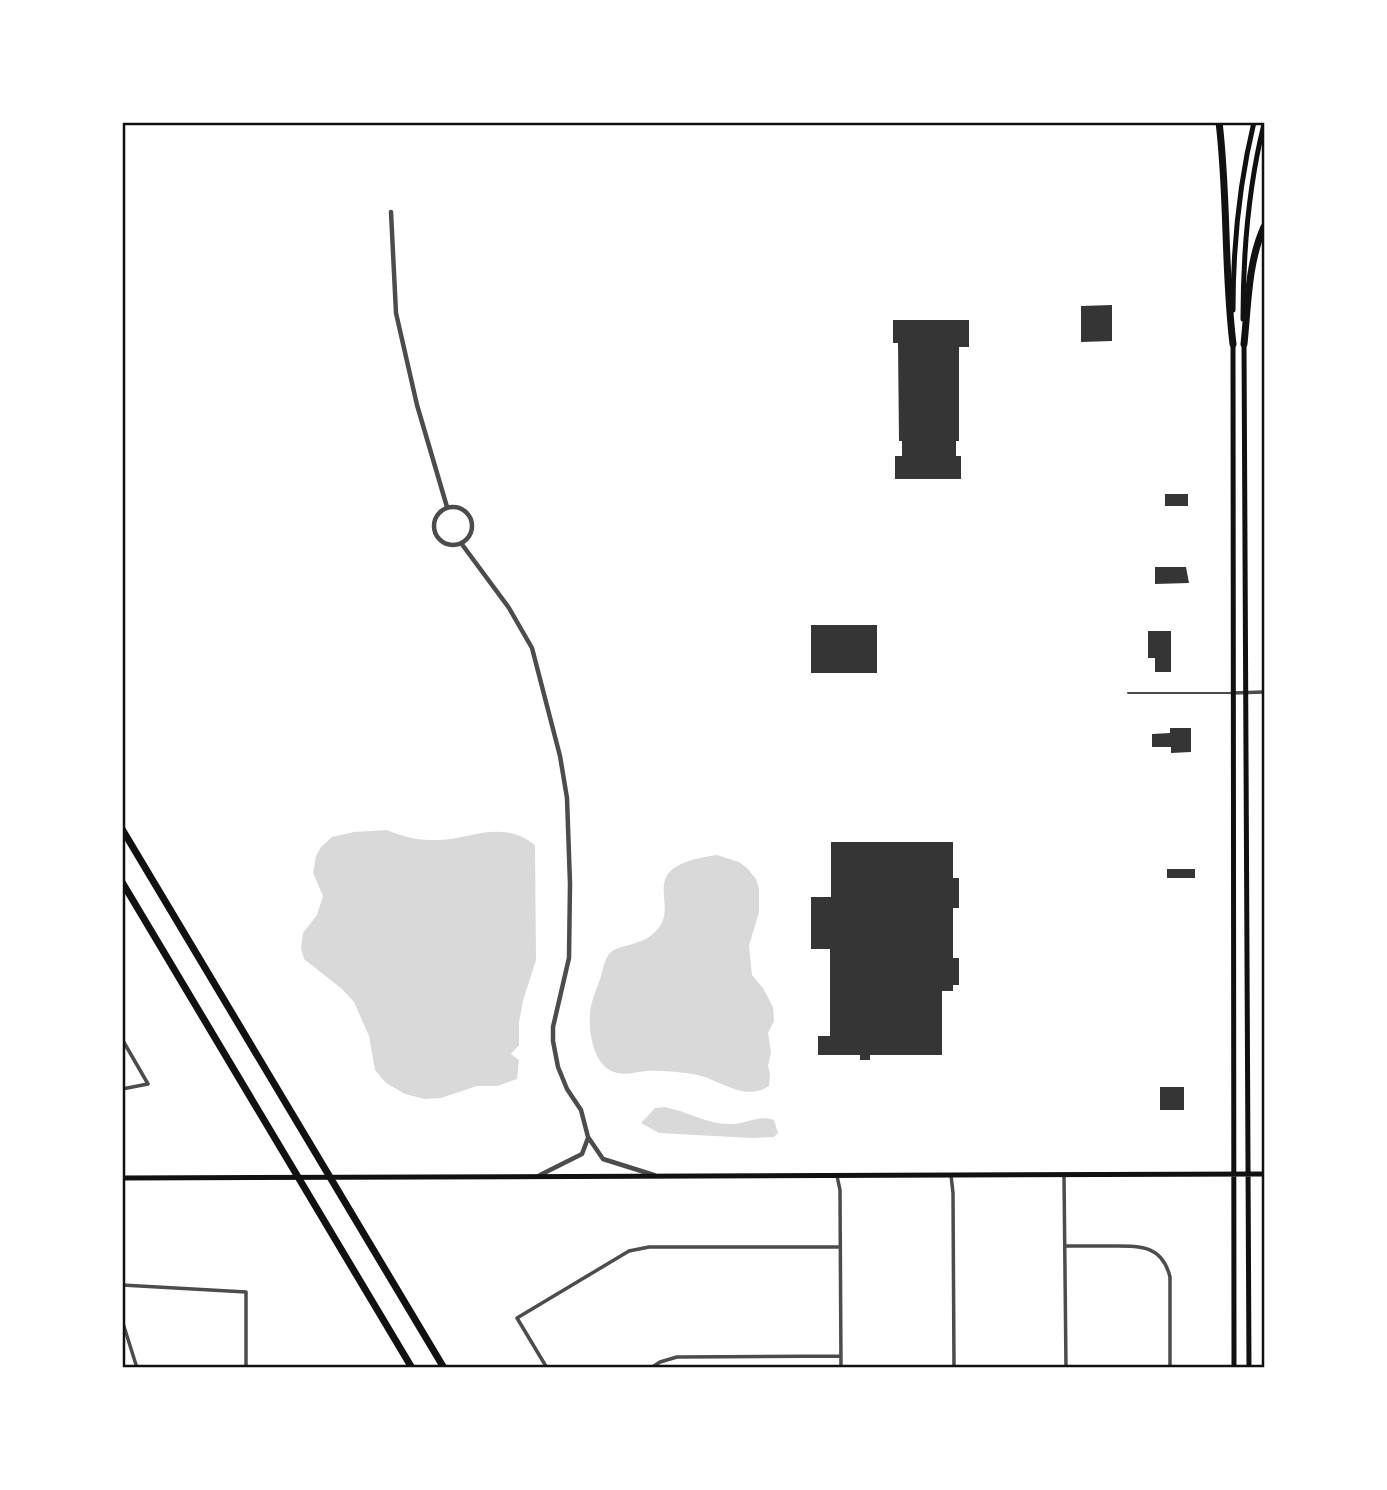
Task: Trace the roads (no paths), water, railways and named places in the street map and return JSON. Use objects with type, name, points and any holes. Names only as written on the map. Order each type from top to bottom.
[{"type":"highway","points":[[1219,122],[1227,242],[1227,295],[1233,344]]},
{"type":"highway","points":[[1244,344],[1252,274],[1260,237],[1265,227]]},
{"type":"highway","points":[[122,829],[444,1367]]},
{"type":"highway","points":[[122,882],[412,1367]]},
{"type":"main road","points":[[1234,1367],[1234,258],[1245,156],[1254,122]]},
{"type":"main road","points":[[1249,1367],[1245,248],[1256,156],[1265,124]]},
{"type":"main road","points":[[122,1178],[1265,1174]]},
{"type":"street","points":[[391,212],[396,313],[417,405],[447,507]]},
{"type":"street","points":[[447,507],[463,509],[471,518],[472,530],[461,544],[442,541],[435,530],[436,517],[447,507]]},
{"type":"street","points":[[461,544],[509,608],[531,648],[560,756],[569,827],[569,958],[555,1013],[553,1041],[562,1079],[581,1110],[588,1138],[599,1154],[608,1161],[660,1177]]},
{"type":"street","points":[[1232,693],[1265,692]]},
{"type":"street","points":[[122,1039],[148,1084],[122,1089]]},
{"type":"street","points":[[539,1176],[582,1154],[588,1138]]},
{"type":"street","points":[[951,1175],[954,1367]]},
{"type":"street","points":[[1064,1175],[1066,1367]]},
{"type":"street","points":[[837,1176],[841,1247],[841,1367]]},
{"type":"street","points":[[1065,1246],[1135,1246],[1149,1249],[1164,1261],[1170,1277],[1170,1367]]},
{"type":"street","points":[[547,1367],[517,1318],[629,1251],[649,1247],[841,1247]]},
{"type":"street","points":[[122,1285],[246,1292],[246,1367]]},
{"type":"street","points":[[122,1320],[137,1367]]},
{"type":"street","points":[[650,1367],[677,1357],[841,1356]]},
{"type":"lane","points":[[1128,693],[1232,693]]}]
